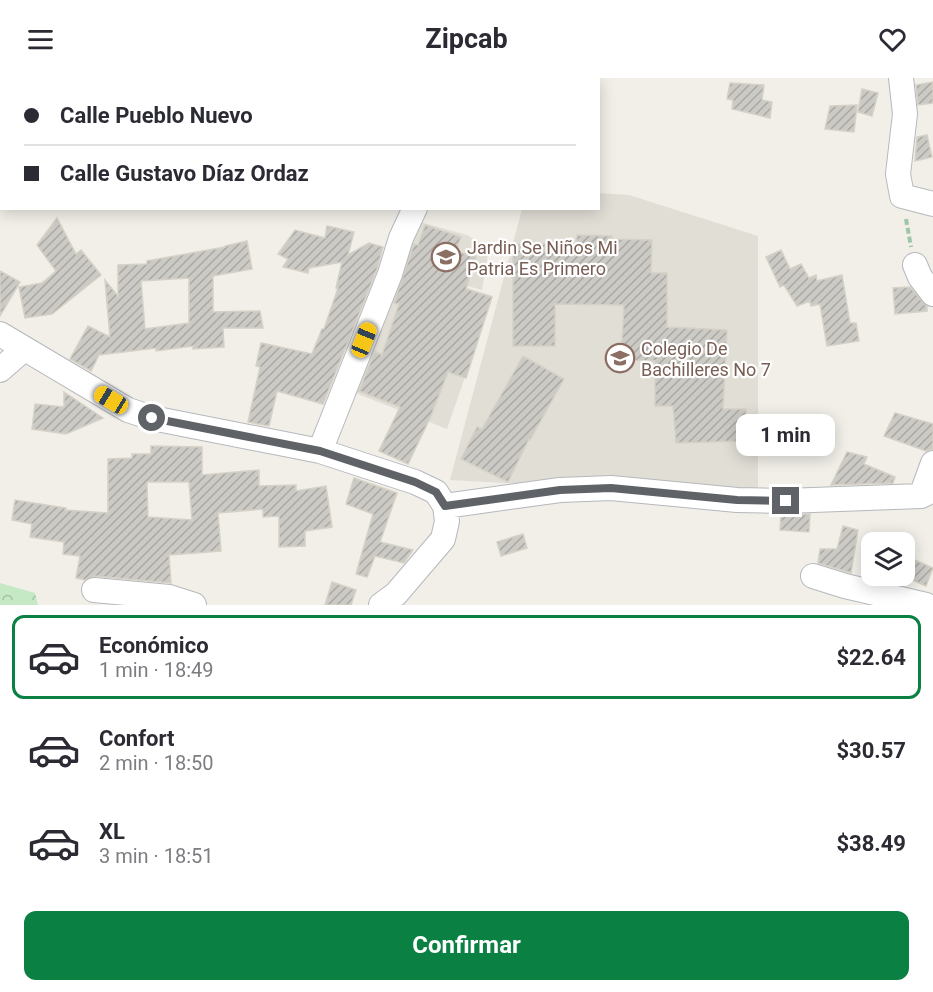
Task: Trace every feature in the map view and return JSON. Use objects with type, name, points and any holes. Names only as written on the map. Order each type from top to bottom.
[{"type":"street","points":[[902,78],[905,114],[898,174],[902,196],[933,204]]},
{"type":"street","points":[[320,451],[390,274],[404,230],[414,210]]},
{"type":"street","points":[[915,265],[920,278],[933,294]]},
{"type":"street","points":[[0,334],[128,410],[152,418],[320,451],[415,482],[436,492],[445,506],[447,521],[443,539],[396,594],[381,605]]},
{"type":"street","points":[[0,370],[24,349]]},
{"type":"street","points":[[445,506],[560,490],[611,488],[737,500],[786,501],[927,493],[933,463]]},
{"type":"street","points":[[813,576],[926,605]]},
{"type":"street","points":[[94,590],[169,597],[194,605]]},
{"type":"path","points":[[902,196],[915,265]]},
{"type":"shaded area","name":"Colegio De Bachilleres No 7","points":[[600,193],[629,195],[758,236],[758,493],[679,492],[450,480],[522,210],[600,210]]},
{"type":"shaded area","points":[[420,222],[467,235],[489,248],[482,290],[402,268],[493,296],[447,429],[350,391]]},
{"type":"green space","points":[[0,583],[35,593],[38,605],[0,605]]},
{"type":"building","points":[[933,82],[933,103],[918,105],[916,85]]},
{"type":"building","points":[[730,83],[764,85],[762,100],[772,102],[770,118],[732,109],[733,100],[727,99]]},
{"type":"building","points":[[862,89],[878,93],[872,116],[858,112]]},
{"type":"building","points":[[857,105],[854,132],[825,129],[830,106]]},
{"type":"building","points":[[927,135],[932,157],[915,161],[917,137]]},
{"type":"building","points":[[57,218],[76,254],[81,250],[101,275],[52,314],[25,318],[19,287],[42,283],[56,271],[37,245]]},
{"type":"building","points":[[425,225],[461,237],[456,251],[476,257],[466,289],[492,297],[466,378],[448,372],[431,416],[408,464],[379,451],[400,407],[359,391],[375,351],[382,355],[399,304],[394,303],[414,244],[418,245]]},
{"type":"building","points":[[327,226],[354,232],[348,255],[369,243],[383,247],[377,269],[323,404],[277,391],[269,426],[248,422],[260,367],[256,366],[261,343],[312,354],[322,329],[324,329],[338,288],[336,288],[342,262],[309,268],[308,273],[283,267],[288,259],[278,254],[295,230],[325,238]]},
{"type":"building","points":[[577,235],[652,240],[651,273],[667,273],[667,327],[727,330],[723,409],[746,409],[746,441],[676,443],[673,406],[655,406],[655,361],[621,360],[624,305],[555,304],[555,346],[513,346],[513,244],[576,244]]},
{"type":"building","points":[[247,241],[252,269],[213,276],[213,312],[260,311],[263,328],[223,328],[224,347],[193,349],[193,346],[156,351],[156,348],[99,355],[91,371],[70,359],[88,326],[110,337],[105,280],[118,296],[118,265],[147,264],[147,261]],"holes":[[[189,278],[189,323],[145,329],[141,281]]]},
{"type":"building","points":[[781,250],[790,269],[801,264],[809,278],[816,275],[817,281],[842,275],[850,323],[856,323],[859,341],[827,346],[820,304],[811,306],[810,301],[797,306],[784,285],[780,287],[766,257]]},
{"type":"building","points":[[0,271],[20,282],[0,316]]},
{"type":"building","points":[[910,287],[927,307],[927,311],[895,314],[893,288]]},
{"type":"building","points":[[523,356],[564,379],[529,439],[508,482],[461,459],[477,427],[482,429]]},
{"type":"building","points":[[64,392],[103,418],[66,434],[32,429],[35,404],[64,407]]},
{"type":"building","points":[[895,413],[933,424],[933,449],[926,451],[884,436]]},
{"type":"building","points":[[151,446],[202,447],[202,475],[259,470],[259,486],[296,485],[296,491],[326,486],[332,527],[305,531],[305,546],[279,547],[279,516],[263,517],[263,509],[218,513],[221,551],[169,555],[171,583],[95,576],[85,580],[76,578],[80,556],[63,554],[64,542],[30,537],[32,524],[12,520],[15,500],[66,508],[65,510],[108,513],[108,459],[132,458],[132,454],[151,454]],"holes":[[[147,482],[189,482],[192,520],[148,517]]]},
{"type":"building","points":[[847,452],[867,457],[864,464],[895,477],[893,483],[831,485]]},
{"type":"building","points":[[354,478],[397,493],[380,542],[413,550],[404,563],[375,556],[367,577],[356,574],[373,514],[346,504]]},
{"type":"building","points":[[810,514],[809,532],[780,530],[781,515]]},
{"type":"building","points":[[843,526],[858,530],[851,573],[818,563],[820,549],[837,549]]},
{"type":"building","points":[[523,534],[527,548],[501,556],[497,542]]},
{"type":"building","points":[[915,560],[933,568],[926,586],[915,581]]},
{"type":"building","points":[[332,582],[356,590],[351,605],[325,605]]},
{"type":"place","name":"Jardin Se Niños Mi Patria Es Primero","points":[[446,257]]},
{"type":"place","name":"Colegio De Bachilleres No 7","points":[[620,358]]},
{"type":"route","points":[[152,418],[320,451],[415,482],[436,492],[445,506],[560,490],[611,488],[737,500],[786,501]]}]
